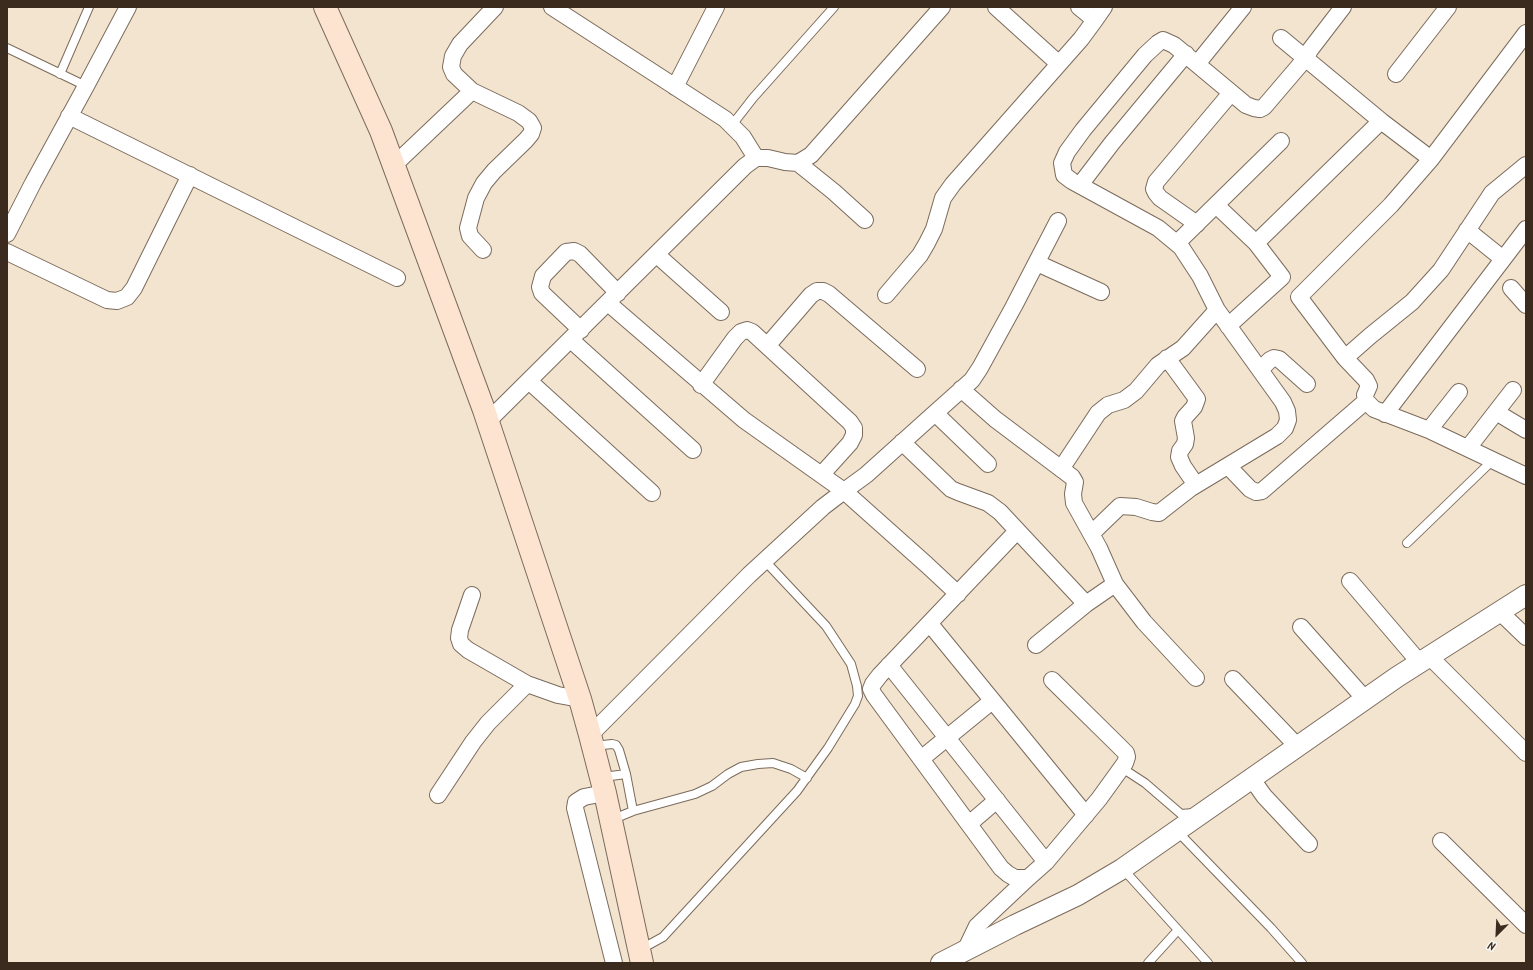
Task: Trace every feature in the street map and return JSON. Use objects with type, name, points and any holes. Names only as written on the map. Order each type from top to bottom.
[{"type":"main road","points":[[325,7],[381,131],[394,164],[488,421],[580,699],[592,740],[611,820],[640,957]]},
{"type":"street","points":[[7,234],[32,183],[128,7]]},
{"type":"street","points":[[483,250],[470,236],[468,228],[476,198],[484,183],[494,170],[526,140],[531,134],[533,128],[529,121],[518,113],[472,91],[454,74],[451,67],[453,56],[460,44],[495,7]]},
{"type":"street","points":[[552,7],[725,119],[743,136],[756,158]]},
{"type":"street","points":[[675,87],[716,7]]},
{"type":"street","points":[[798,163],[811,155],[821,145],[942,7]]},
{"type":"street","points":[[996,7],[1058,63]]},
{"type":"street","points":[[886,295],[920,255],[934,229],[943,198],[953,184],[1058,63],[1081,39],[1100,13],[1079,7]]},
{"type":"street","points":[[1080,185],[1112,143],[1243,7]]},
{"type":"street","points":[[1091,534],[1120,506],[1136,507],[1159,513],[1196,485],[1277,436],[1285,428],[1288,420],[1287,411],[1283,402],[1217,310],[1200,276],[1181,247],[1158,228],[1064,175],[1062,163],[1067,152],[1145,55],[1163,40],[1174,45],[1192,59],[1246,105],[1260,109],[1264,107],[1305,59],[1310,50],[1343,7]]},
{"type":"street","points":[[1396,74],[1448,7]]},
{"type":"street","points":[[1299,297],[1391,206],[1430,159],[1526,33]]},
{"type":"street","points":[[1281,38],[1430,159]]},
{"type":"street","points":[[394,164],[472,91]]},
{"type":"street","points":[[1196,224],[1160,198],[1154,189],[1156,182],[1231,93]]},
{"type":"street","points":[[69,116],[397,278]]},
{"type":"street","points":[[1256,243],[1382,121]]},
{"type":"street","points":[[1177,243],[1281,142]]},
{"type":"street","points":[[488,421],[745,166],[756,158],[768,158],[798,163],[834,192],[865,220]]},
{"type":"street","points":[[1345,358],[1412,302],[1441,270],[1492,193],[1526,165]]},
{"type":"street","points":[[7,252],[108,300],[117,301],[122,299],[126,297],[134,288],[190,175]]},
{"type":"street","points":[[1216,204],[1256,243],[1345,358],[1366,380],[1369,386],[1366,401],[1374,409],[1429,430],[1526,476]]},
{"type":"street","points":[[592,740],[765,561],[823,507],[866,475],[972,380],[980,368],[1058,221]]},
{"type":"street","points":[[1385,414],[1526,229]]},
{"type":"street","points":[[1467,230],[1503,259]]},
{"type":"street","points":[[693,450],[576,335],[542,293],[540,287],[543,276],[566,252],[574,251],[580,254],[613,298],[701,385],[744,420],[844,491],[927,564],[958,594]]},
{"type":"street","points":[[657,255],[721,312]]},
{"type":"street","points":[[1037,262],[1101,292]]},
{"type":"street","points":[[1228,326],[1282,276]]},
{"type":"street","points":[[1511,288],[1526,306]]},
{"type":"street","points":[[768,346],[811,294],[817,291],[823,291],[917,369]]},
{"type":"street","points":[[1060,469],[1098,414],[1108,405],[1124,400],[1136,391],[1158,365],[1183,348],[1217,310]]},
{"type":"street","points":[[701,385],[735,338],[741,332],[747,330],[752,332],[850,422],[854,428],[854,435],[850,443],[822,474]]},
{"type":"street","points":[[1167,358],[1197,399],[1194,407],[1185,416],[1183,421],[1186,438],[1185,444],[1180,451],[1179,458],[1196,485]]},
{"type":"street","points":[[1260,370],[1270,360],[1274,358],[1279,359],[1306,384]]},
{"type":"street","points":[[529,381],[652,493]]},
{"type":"street","points":[[961,390],[995,419],[1072,477],[1075,482],[1072,494],[1074,503],[1099,548],[1115,584],[1144,622],[1196,678]]},
{"type":"street","points":[[1468,448],[1513,390]]},
{"type":"street","points":[[1429,430],[1459,392]]},
{"type":"street","points":[[1228,466],[1250,489],[1256,492],[1262,491],[1366,401]]},
{"type":"street","points":[[1496,412],[1526,430]]},
{"type":"street","points":[[935,413],[988,464]]},
{"type":"street","points":[[902,442],[951,488],[992,506],[1000,512],[1086,604]]},
{"type":"street","points":[[1017,531],[930,624],[889,665],[873,684],[871,689],[1001,868],[1015,878],[1028,878]]},
{"type":"street","points":[[1350,581],[1425,660],[1526,753]]},
{"type":"street","points":[[1036,645],[1086,604],[1115,584]]},
{"type":"street","points":[[472,595],[460,630],[459,638],[468,650],[527,684],[558,695],[580,699]]},
{"type":"street","points":[[941,963],[966,949],[1078,895],[1122,869],[1298,747],[1364,699],[1526,595]]},
{"type":"street","points":[[1500,612],[1526,637]]},
{"type":"street","points":[[930,624],[1086,815]]},
{"type":"street","points":[[1301,627],[1364,699]]},
{"type":"street","points":[[889,665],[1046,862]]},
{"type":"street","points":[[1233,679],[1298,747]]},
{"type":"street","points":[[966,949],[977,926],[1046,862],[1086,815],[1122,768],[1127,757],[1126,753],[1052,680]]},
{"type":"street","points":[[438,795],[483,729],[527,684]]},
{"type":"street","points":[[921,758],[992,701]]},
{"type":"street","points":[[1252,779],[1264,796],[1309,844]]},
{"type":"street","points":[[602,785],[576,802],[575,808],[614,963]]},
{"type":"street","points":[[969,824],[997,800]]},
{"type":"street","points":[[1441,841],[1526,925]]},
{"type":"lane","points":[[60,74],[89,7]]},
{"type":"lane","points":[[732,125],[753,98],[834,7]]},
{"type":"lane","points":[[7,48],[86,86]]},
{"type":"lane","points":[[1407,543],[1493,460]]},
{"type":"lane","points":[[640,957],[663,936],[797,791],[828,748],[855,704],[858,696],[851,664],[826,626],[765,561]]},
{"type":"lane","points":[[592,740],[616,745],[619,750],[626,774],[633,811]]},
{"type":"lane","points":[[611,820],[633,811],[695,794],[712,786],[728,774],[741,767],[774,763],[791,769],[807,778]]},
{"type":"lane","points":[[1122,768],[1145,783],[1182,814],[1204,812]]},
{"type":"lane","points":[[602,785],[626,774]]},
{"type":"lane","points":[[1177,831],[1271,928],[1302,963]]},
{"type":"lane","points":[[1122,869],[1208,963]]},
{"type":"lane","points":[[1148,963],[1178,930]]}]
